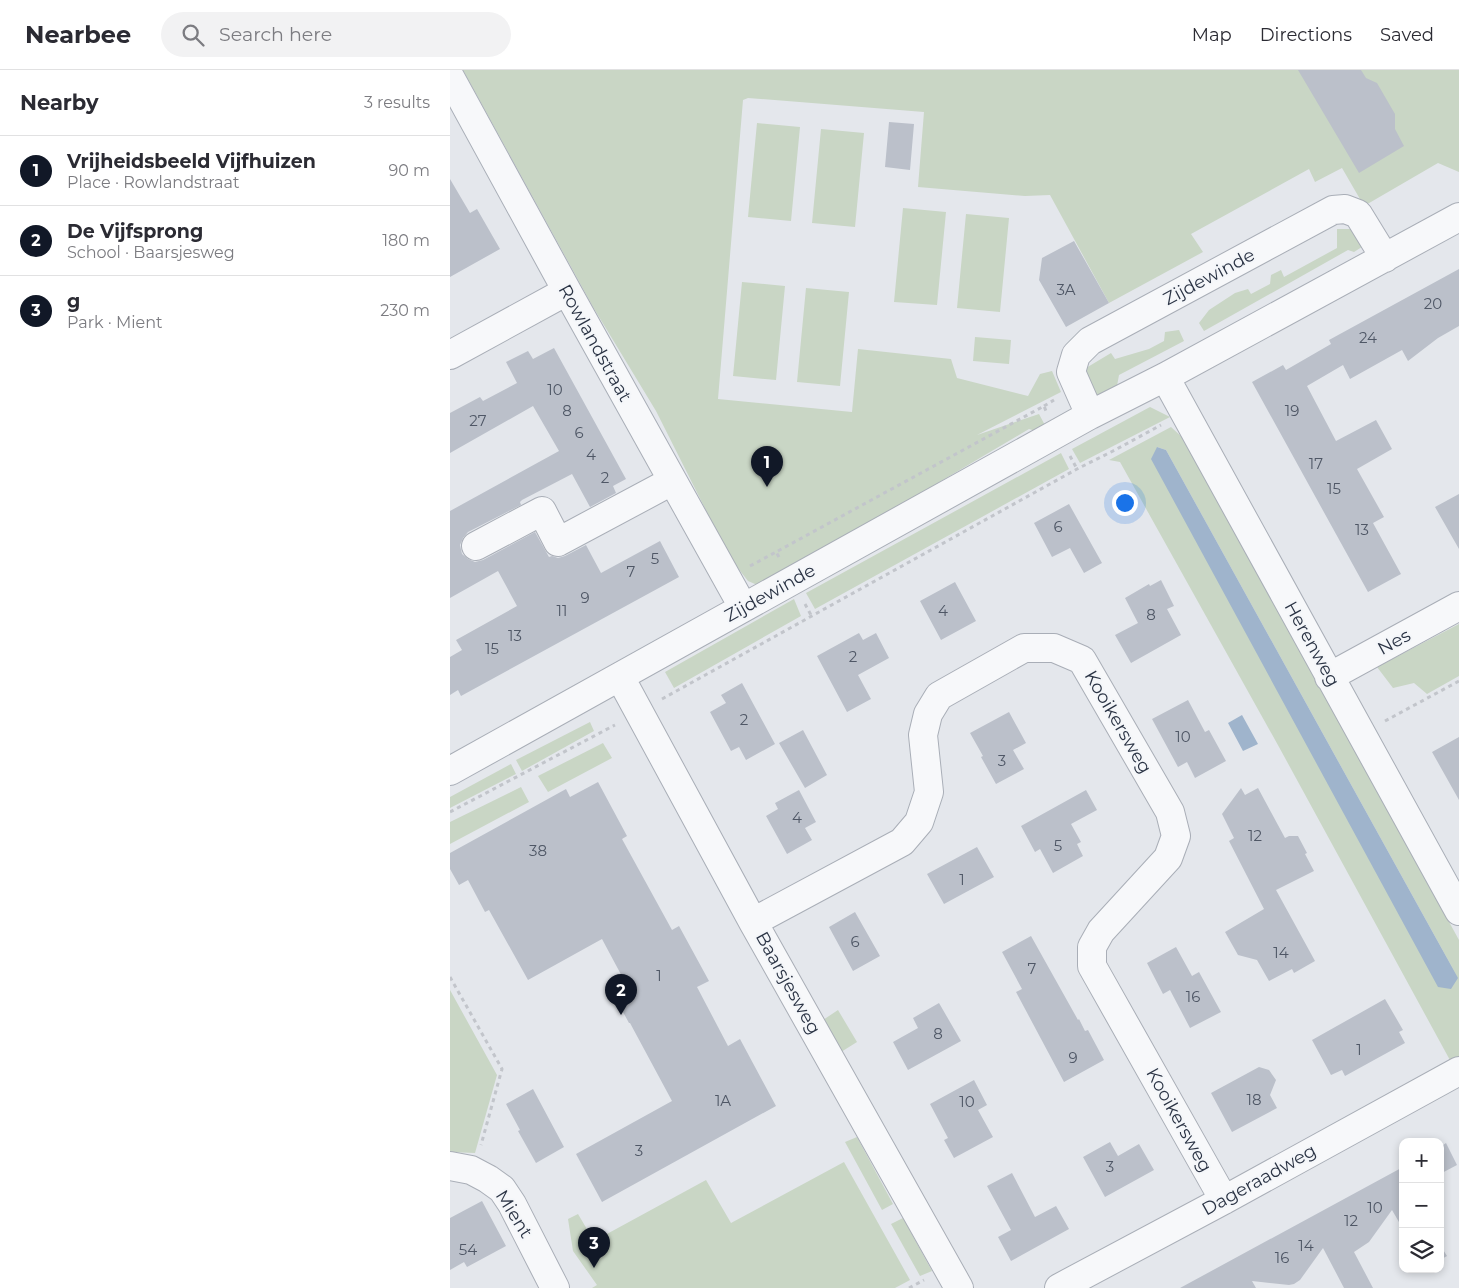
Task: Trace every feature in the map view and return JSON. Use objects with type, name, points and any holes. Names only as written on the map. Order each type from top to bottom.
[{"type":"street","name":"Rowlandstraat","points":[[450,77],[742,608]]},
{"type":"street","name":"Zijdewinde","points":[[1090,415],[1071,372],[1076,355],[1090,341],[1333,210],[1345,209],[1358,214],[1384,258]]},
{"type":"street","name":"Zijdewinde","points":[[450,771],[1090,415],[1165,377],[1459,217]]},
{"type":"street","points":[[450,355],[566,291]]},
{"type":"street","name":"Herenweg","points":[[1165,377],[1459,911]]},
{"type":"street","points":[[476,546],[542,511],[558,542],[672,481]]},
{"type":"street","name":"Nes","points":[[1330,677],[1459,606]]},
{"type":"street","name":"Kooikersweg","points":[[753,922],[902,842],[919,822],[929,792],[923,735],[928,714],[939,696],[1024,648],[1054,648],[1082,660],[1170,812],[1176,836],[1168,858],[1101,931],[1092,946],[1092,966],[1224,1200]]},
{"type":"street","name":"Baarsjesweg","points":[[620,677],[753,922],[959,1288]]},
{"type":"street","name":"Dageraadweg","points":[[1059,1288],[1459,1071]]},
{"type":"street","name":"Mient","points":[[450,1166],[471,1170],[502,1189],[512,1204],[555,1288]]},
{"type":"path","points":[[450,812],[639,712],[1076,469],[1184,412]]},
{"type":"path","points":[[1361,734],[1459,681]]},
{"type":"path","points":[[450,977],[502,1069],[480,1149]]},
{"type":"green space","points":[[463,70],[1459,70],[1459,172],[1438,163],[1364,206],[1342,168],[1315,182],[1309,169],[1191,234],[1203,252],[1109,303],[1050,195],[1025,196],[918,187],[924,112],[748,98],[743,100],[718,399],[852,412],[858,349],[951,359],[957,378],[1028,396],[1040,374],[1052,371],[1061,392],[977,435],[1039,414],[1047,429],[1039,432],[1029,429],[762,587],[748,581],[730,558],[656,411],[593,307]]},
{"type":"green space","points":[[757,123],[800,127],[791,221],[748,217]]},
{"type":"green space","points":[[821,129],[864,133],[855,227],[812,223]]},
{"type":"green space","points":[[903,208],[946,212],[937,305],[894,302]]},
{"type":"green space","points":[[966,214],[1009,218],[1000,312],[957,308]]},
{"type":"green space","points":[[1337,229],[1354,229],[1365,245],[1354,252],[1348,250],[1204,331],[1199,323],[1209,310],[1235,293],[1248,289],[1251,294],[1270,284],[1271,275],[1281,270],[1284,277],[1337,248]]},
{"type":"green space","points":[[742,282],[785,286],[776,380],[733,376]]},
{"type":"green space","points":[[806,288],[849,292],[840,386],[797,382]]},
{"type":"green space","points":[[1179,330],[1184,341],[1119,375],[1117,386],[1094,397],[1086,368],[1111,353],[1115,359],[1149,349],[1164,341],[1165,332]]},
{"type":"green space","points":[[975,337],[1011,340],[1009,364],[973,361]]},
{"type":"green space","points":[[1150,407],[1170,417],[1080,463],[1072,449]]},
{"type":"green space","points":[[1171,427],[1183,438],[1459,940],[1459,1058],[1451,1062],[1279,747],[1120,462],[1109,460]],"holes":[[[1157,447],[1166,450],[1458,978]]]},
{"type":"green space","points":[[1061,453],[1069,469],[815,609],[806,593]]},
{"type":"green space","points":[[794,599],[801,616],[674,688],[665,672]]},
{"type":"green space","points":[[1459,624],[1459,676],[1427,694],[1414,683],[1393,688],[1377,667]]},
{"type":"green space","points":[[590,722],[594,731],[522,771],[516,760]]},
{"type":"green space","points":[[603,743],[612,758],[548,792],[538,776]]},
{"type":"green space","points":[[511,764],[516,774],[450,808],[450,797]]},
{"type":"green space","points":[[521,787],[529,802],[450,844],[450,822]]},
{"type":"green space","points":[[450,990],[497,1075],[475,1153],[450,1152]]},
{"type":"green space","points":[[838,1010],[857,1042],[841,1052],[823,1020]]},
{"type":"green space","points":[[857,1137],[893,1204],[882,1210],[845,1142]]},
{"type":"green space","points":[[844,1162],[910,1280],[895,1288],[592,1288],[597,1285],[573,1251],[568,1219],[578,1214],[594,1241],[706,1180],[731,1223]]},
{"type":"green space","points":[[903,1218],[932,1271],[920,1276],[891,1224]]},
{"type":"water","points":[[1157,447],[1166,450],[1458,978],[1451,989],[1438,987],[1151,459]]},
{"type":"water","points":[[1242,715],[1258,744],[1243,751],[1228,723]]},
{"type":"building","points":[[1298,70],[1361,70],[1366,78],[1377,83],[1395,114],[1395,129],[1404,146],[1359,173]]},
{"type":"building","points":[[889,122],[914,124],[910,170],[885,167]]},
{"type":"building","points":[[450,179],[470,213],[477,209],[500,249],[450,277]]},
{"type":"building","points":[[1074,241],[1109,303],[1066,327],[1039,280],[1042,258]]},
{"type":"building","points":[[1459,269],[1459,326],[1438,338],[1408,361],[1402,350],[1350,379],[1343,365],[1307,386],[1336,441],[1376,420],[1392,449],[1357,469],[1384,517],[1373,523],[1401,574],[1368,592],[1252,382],[1283,365],[1286,370],[1331,344],[1329,340]]},
{"type":"building","points":[[554,348],[626,479],[613,486],[616,493],[590,507],[572,474],[522,500],[520,502],[521,505],[468,532],[460,545],[462,554],[475,562],[483,560],[535,532],[549,557],[558,558],[565,556],[586,545],[601,573],[660,541],[679,577],[461,696],[458,690],[450,695],[450,657],[462,650],[456,640],[517,606],[498,571],[450,598],[450,511],[559,451],[533,406],[450,453],[450,413],[480,397],[483,401],[517,383],[506,362],[528,351],[533,359]]},
{"type":"building","points":[[1459,494],[1459,549],[1435,507]]},
{"type":"building","points":[[1069,504],[1102,563],[1084,573],[1070,548],[1052,557],[1034,523]]},
{"type":"building","points":[[1161,580],[1174,606],[1167,609],[1181,635],[1131,663],[1115,635],[1138,623],[1125,598],[1149,584],[1150,586]]},
{"type":"building","points":[[955,582],[976,621],[941,640],[920,601]]},
{"type":"building","points":[[859,633],[863,640],[876,633],[889,658],[858,675],[871,699],[847,712],[817,656]]},
{"type":"building","points":[[742,683],[775,744],[746,760],[739,747],[731,751],[710,712],[726,703],[721,695]]},
{"type":"building","points":[[1188,700],[1205,732],[1209,730],[1226,761],[1195,778],[1187,762],[1178,767],[1152,719]]},
{"type":"building","points":[[1009,712],[1026,743],[1013,750],[1024,769],[996,784],[970,733]]},
{"type":"building","points":[[803,730],[827,775],[805,788],[779,743]]},
{"type":"building","points":[[1459,737],[1459,800],[1432,752]]},
{"type":"building","points":[[598,782],[627,836],[622,839],[672,930],[679,926],[709,981],[697,987],[728,1046],[740,1039],[776,1106],[602,1202],[576,1154],[672,1101],[611,990],[625,982],[602,939],[528,980],[489,910],[485,912],[468,880],[459,885],[450,869],[450,853],[566,789],[570,797]]},
{"type":"building","points":[[1241,788],[1245,795],[1258,788],[1285,838],[1298,836],[1314,871],[1276,890],[1315,961],[1294,973],[1292,969],[1269,981],[1257,960],[1238,955],[1225,932],[1264,909],[1229,841],[1234,838],[1222,814]]},
{"type":"building","points":[[799,790],[816,822],[805,828],[812,840],[787,854],[766,816],[778,809],[775,803]]},
{"type":"building","points":[[1086,790],[1097,810],[1071,824],[1081,842],[1077,844],[1083,856],[1053,873],[1040,849],[1035,852],[1021,826]]},
{"type":"building","points":[[977,847],[994,877],[944,904],[927,874]]},
{"type":"building","points":[[855,912],[880,956],[853,971],[829,927]]},
{"type":"building","points":[[1031,936],[1078,1020],[1085,1031],[1088,1030],[1104,1060],[1064,1082],[1016,992],[1022,989],[1002,952]]},
{"type":"building","points":[[1176,947],[1192,976],[1199,972],[1221,1012],[1190,1028],[1170,990],[1163,994],[1147,963]]},
{"type":"building","points":[[1385,999],[1403,1030],[1399,1032],[1405,1043],[1345,1076],[1342,1070],[1331,1075],[1312,1040]]},
{"type":"building","points":[[939,1003],[961,1041],[908,1070],[893,1042],[918,1028],[913,1018]]},
{"type":"building","points":[[1259,1067],[1269,1070],[1276,1080],[1270,1095],[1277,1108],[1232,1132],[1211,1093]]},
{"type":"building","points":[[974,1080],[987,1105],[978,1110],[993,1137],[954,1158],[944,1140],[948,1138],[930,1104]]},
{"type":"building","points":[[533,1089],[564,1147],[536,1163],[518,1131],[520,1130],[506,1104]]},
{"type":"building","points":[[1110,1142],[1118,1156],[1139,1144],[1154,1170],[1105,1197],[1083,1157]]},
{"type":"building","points":[[1446,1143],[1457,1165],[1444,1172],[1444,1144]]},
{"type":"building","points":[[1399,1169],[1399,1222],[1392,1210],[1369,1242],[1354,1252],[1373,1288],[1344,1288],[1323,1248],[1300,1280],[1294,1284],[1252,1281],[1256,1288],[1180,1288]]},
{"type":"building","points":[[1012,1173],[1035,1217],[1056,1206],[1069,1229],[1011,1261],[998,1237],[1011,1230],[987,1186]]},
{"type":"building","points":[[482,1201],[506,1246],[467,1267],[464,1262],[450,1270],[450,1218]]},
{"type":"place","name":"Vrijheidsbeeld Vijfhuizen","points":[[767,487]]},
{"type":"place","name":"De Vijfsprong","points":[[621,1015]]},
{"type":"place","name":"g","points":[[594,1268]]}]
